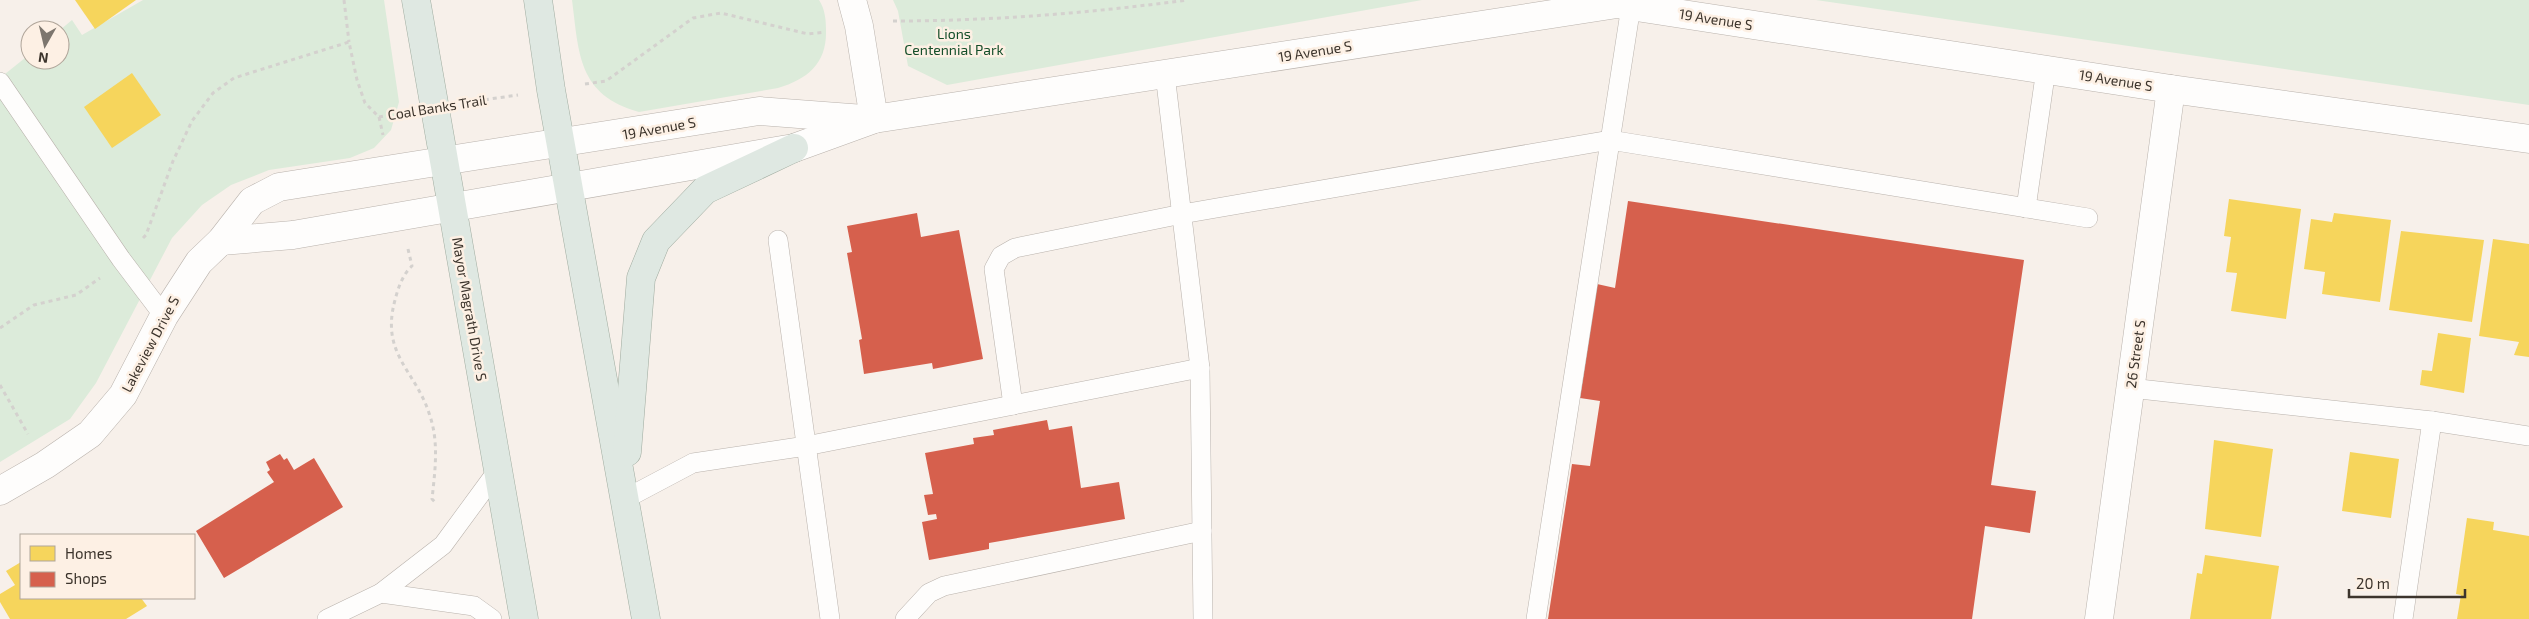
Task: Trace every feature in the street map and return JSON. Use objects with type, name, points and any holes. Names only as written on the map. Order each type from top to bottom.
[{"type":"main road","name":"Mayor Magrath Drive S","points":[[416,0],[524,619]]},
{"type":"main road","points":[[538,0],[551,90],[646,619]]},
{"type":"main road","points":[[624,495],[641,278],[656,241],[705,190],[794,148]]},
{"type":"street","points":[[852,0],[859,26],[874,120]]},
{"type":"street","name":"19 Avenue S","points":[[453,208],[794,148],[874,120],[1617,4],[2171,89],[2529,138]]},
{"type":"street","name":"26 Street S","points":[[2099,619],[2171,89]]},
{"type":"street","name":"19 Avenue S","points":[[444,162],[759,110],[874,120]]},
{"type":"street","name":"Lakeview Drive S","points":[[0,490],[45,465],[90,434],[123,395],[164,316],[199,262],[221,241],[252,201],[279,187],[444,162]]},
{"type":"street","points":[[221,241],[293,235],[453,208]]},
{"type":"lane","points":[[1536,619],[1631,6]]},
{"type":"lane","points":[[2026,208],[2046,69]]},
{"type":"lane","points":[[1166,74],[1200,368],[1203,619]]},
{"type":"lane","points":[[0,82],[121,259],[164,316]]},
{"type":"lane","points":[[1014,405],[994,269],[1001,256],[1015,248],[1182,214],[1610,140],[2088,218]]},
{"type":"lane","points":[[778,240],[830,619]]},
{"type":"lane","points":[[624,495],[693,463],[806,446],[1200,368]]},
{"type":"lane","points":[[2130,388],[2432,421],[2529,436]]},
{"type":"lane","points":[[2404,619],[2432,421]]},
{"type":"lane","points":[[327,619],[381,593],[443,545],[498,470]]},
{"type":"lane","points":[[906,619],[929,593],[944,586],[1202,531]]},
{"type":"lane","points":[[381,593],[474,606],[492,619]]},
{"type":"path","name":"Coal Banks Trail","points":[[344,0],[349,42],[357,80],[365,104],[379,116],[606,81],[693,18],[721,13],[808,34],[828,31]]},
{"type":"path","points":[[892,21],[931,22],[1119,9],[1186,0]]},
{"type":"path","points":[[146,235],[173,161],[192,121],[213,93],[234,78],[349,42]]},
{"type":"path","points":[[412,266],[398,288],[391,313],[391,336],[398,356],[430,414],[435,439],[436,466],[432,499],[438,506]]},
{"type":"path","points":[[0,328],[34,305],[76,295],[100,278]]},
{"type":"path","points":[[0,385],[33,442]]},
{"type":"green space","points":[[143,0],[384,0],[399,102],[391,130],[374,148],[350,158],[269,170],[231,185],[202,205],[172,238],[96,383],[70,419],[0,462],[0,78],[20,62],[20,70],[70,70],[70,22],[72,20],[82,35]]},
{"type":"green space","points":[[572,0],[819,0],[823,7],[825,18],[825,42],[823,52],[814,68],[789,84],[778,88],[639,112],[619,105],[604,95],[585,70],[580,55]]},
{"type":"green space","name":"Lions Centennial Park","points":[[893,0],[1422,0],[947,85],[908,66],[898,11]]},
{"type":"green space","points":[[1816,0],[2529,0],[2529,105]]},
{"type":"building: Homes","points":[[75,0],[136,0],[95,29]]},
{"type":"building: Homes","points":[[132,73],[161,115],[112,148],[84,107]]},
{"type":"building: Homes","points":[[2229,199],[2301,209],[2286,319],[2231,311],[2237,273],[2226,272],[2231,237],[2224,236]]},
{"type":"building: Homes","points":[[2334,213],[2391,220],[2380,302],[2322,294],[2325,272],[2304,269],[2311,219],[2332,222]]},
{"type":"building: Homes","points":[[2401,231],[2484,240],[2472,322],[2389,310]]},
{"type":"building: Homes","points":[[2493,239],[2529,244],[2529,357],[2514,355],[2519,342],[2479,336]]},
{"type":"building: Homes","points":[[2438,333],[2471,338],[2464,393],[2420,385],[2422,370],[2432,371]]},
{"type":"building: Homes","points":[[2214,440],[2273,449],[2261,537],[2205,529]]},
{"type":"building: Homes","points":[[2350,452],[2399,459],[2391,518],[2342,511]]},
{"type":"building: Homes","points":[[2467,518],[2494,522],[2493,530],[2529,536],[2529,619],[2457,619],[2461,595],[2456,594]]},
{"type":"building: Homes","points":[[2205,555],[2279,566],[2271,619],[2190,619],[2197,573],[2202,574]]},
{"type":"building: Homes","points":[[20,563],[20,599],[142,599],[147,606],[126,619],[10,619],[0,602],[0,594],[15,585],[6,571]]},
{"type":"building: Shops","points":[[1628,201],[2024,260],[1991,485],[2036,491],[2030,533],[1985,526],[1972,619],[1548,619],[1572,464],[1590,466],[1600,401],[1580,398],[1597,284],[1615,288]]},
{"type":"building: Shops","points":[[917,213],[921,237],[959,230],[983,359],[933,369],[932,363],[864,374],[859,340],[862,339],[847,253],[852,252],[847,226]]},
{"type":"building: Shops","points":[[1047,420],[1049,430],[1072,426],[1081,488],[1119,482],[1125,519],[989,543],[989,549],[929,560],[922,522],[937,519],[936,514],[928,515],[924,495],[933,494],[925,453],[974,444],[973,438],[994,435],[993,430]]},
{"type":"building: Shops","points":[[280,454],[284,460],[287,458],[294,470],[314,458],[343,507],[224,578],[196,531],[274,482],[267,472],[270,470],[266,462]]}]
